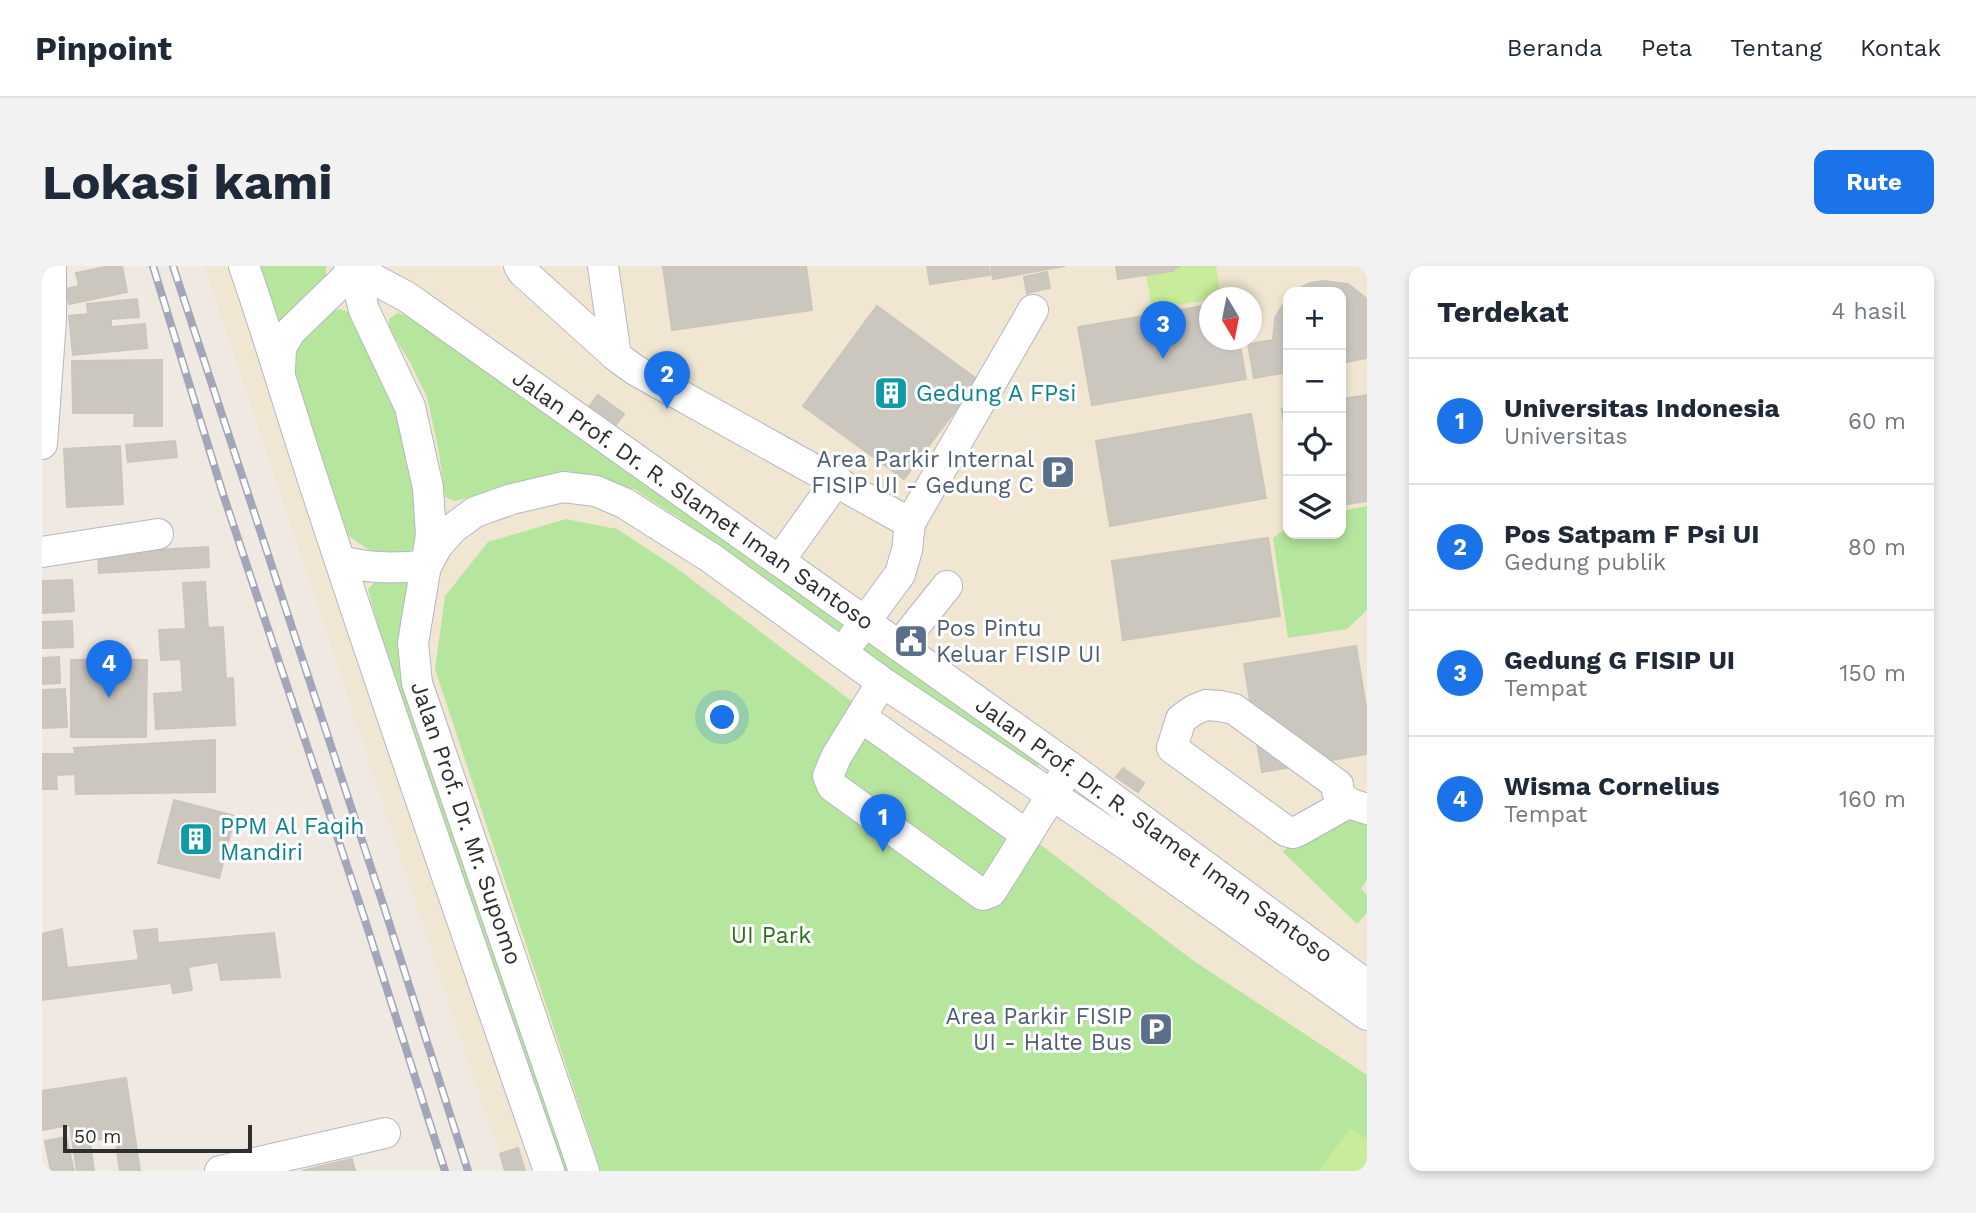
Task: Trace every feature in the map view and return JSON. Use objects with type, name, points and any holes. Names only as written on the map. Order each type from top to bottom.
[{"type":"street","points":[[42,444],[51,320],[51,266]]},
{"type":"street","name":"Jalan Prof. Dr. Mr. Supomo","points":[[244,266],[437,849],[549,1171]]},
{"type":"street","points":[[519,266],[616,356],[635,370],[910,523]]},
{"type":"street","points":[[603,266],[616,356]]},
{"type":"street","points":[[280,372],[281,348],[290,331],[351,268]]},
{"type":"street","name":"Jalan Prof. Dr. Mr. Supomo","points":[[351,268],[364,310],[410,407],[431,510],[427,565],[417,605],[412,643],[418,683],[584,1171]]},
{"type":"street","name":"Jalan Prof. Dr. R. Slamet Iman Santoso","points":[[351,268],[407,297],[864,623],[1070,766],[1367,985]]},
{"type":"street","points":[[842,652],[900,575],[908,550],[910,523],[1033,310]]},
{"type":"street","points":[[779,561],[837,480]]},
{"type":"street","name":"Jalan Prof. Dr. R. Slamet Iman Santoso","points":[[427,565],[437,546],[452,529],[475,512],[542,490],[563,487],[596,491],[624,503],[711,558],[882,682],[1130,847],[1367,1014]]},
{"type":"street","points":[[42,552],[158,534]]},
{"type":"street","points":[[341,561],[373,568],[427,565]]},
{"type":"street","points":[[899,646],[947,586]]},
{"type":"street","points":[[882,682],[836,757],[828,776],[832,786],[984,895],[988,895],[1070,766]]},
{"type":"street","points":[[1206,705],[1234,709],[1351,799],[1300,830],[1293,833],[1286,831],[1171,748],[1181,719],[1206,705]]},
{"type":"street","points":[[861,717],[1027,835]]},
{"type":"street","points":[[220,1171],[385,1133]]},
{"type":"shaded area","points":[[204,266],[1367,266],[1367,1171],[505,1171]]},
{"type":"green space","points":[[254,266],[326,266],[326,279],[280,328]]},
{"type":"green space","points":[[1160,266],[1216,266],[1219,287],[1199,287],[1199,302],[1152,309],[1145,269]]},
{"type":"green space","points":[[340,309],[348,312],[355,321],[408,436],[420,541],[412,550],[403,554],[394,556],[376,552],[349,536],[295,382],[293,357],[299,343],[319,321]]},
{"type":"green space","points":[[398,313],[424,325],[501,382],[568,426],[1039,763],[1037,769],[778,595],[679,518],[634,489],[592,479],[487,493],[455,501],[445,497],[427,397],[409,360],[389,329],[389,319]]},
{"type":"green space","points":[[1367,506],[1367,610],[1347,629],[1288,638],[1273,538],[1283,531],[1283,539],[1346,539],[1346,510]]},
{"type":"green space","name":"UI Park","points":[[566,519],[617,529],[675,567],[1191,959],[1367,1075],[1367,1171],[601,1171],[435,669],[445,596],[488,542]]},
{"type":"green space","points":[[405,579],[411,584],[403,634],[576,1171],[563,1171],[390,671],[368,589],[377,580]]},
{"type":"green space","points":[[1367,813],[1367,880],[1361,888],[1367,895],[1367,913],[1357,924],[1283,852],[1295,836]]},
{"type":"green space","points":[[1350,1128],[1367,1140],[1367,1171],[1319,1171]]},
{"type":"building","points":[[122,266],[127,292],[69,304],[66,289],[79,286],[76,273]]},
{"type":"building","points":[[663,266],[806,266],[812,310],[672,330]]},
{"type":"building","points":[[927,266],[988,266],[990,275],[930,284]]},
{"type":"building","points":[[991,266],[1065,266],[993,279]]},
{"type":"building","points":[[1116,266],[1180,266],[1172,271],[1118,279]]},
{"type":"building","points":[[1047,272],[1050,288],[1027,293],[1024,277]]},
{"type":"building","points":[[1323,281],[1348,284],[1367,299],[1367,358],[1346,362],[1346,287],[1302,287]]},
{"type":"building","points":[[137,299],[139,317],[111,319],[111,327],[145,324],[147,348],[73,355],[69,316],[88,314],[87,304]]},
{"type":"building","points":[[1283,305],[1283,373],[1254,378],[1249,350],[1262,350],[1262,342],[1273,340],[1275,318]]},
{"type":"building","name":"Gedung A FPsi","points":[[877,306],[978,380],[904,479],[803,406]]},
{"type":"building","points":[[1199,307],[1199,350],[1241,350],[1246,379],[1092,405],[1078,327]]},
{"type":"building","points":[[162,360],[162,426],[134,426],[135,413],[73,413],[72,361]]},
{"type":"building","points":[[598,395],[624,414],[615,426],[589,407]]},
{"type":"building","points":[[1367,395],[1367,501],[1346,504],[1346,413],[1346,398]]},
{"type":"building","points":[[1251,414],[1266,498],[1110,526],[1096,441]]},
{"type":"building","points":[[175,441],[177,457],[128,462],[126,445]]},
{"type":"building","points":[[120,446],[123,504],[67,507],[64,449]]},
{"type":"building","points":[[1268,538],[1280,616],[1123,640],[1112,561]]},
{"type":"building","points":[[208,547],[209,567],[99,573],[98,553]]},
{"type":"building","points":[[72,580],[74,611],[42,613],[42,581]]},
{"type":"building","points":[[205,582],[208,628],[223,627],[226,679],[233,678],[235,725],[156,729],[154,694],[183,692],[181,659],[161,660],[159,630],[186,629],[183,583]]},
{"type":"building","points":[[72,621],[73,647],[42,648],[42,622]]},
{"type":"building","points":[[1356,646],[1367,713],[1367,754],[1262,772],[1244,664]]},
{"type":"building","points":[[59,657],[60,683],[42,684],[42,658]]},
{"type":"building","points":[[71,660],[147,660],[146,737],[71,737]]},
{"type":"building","points":[[65,689],[67,727],[42,728],[42,690]]},
{"type":"building","points":[[215,740],[215,792],[76,794],[75,774],[56,775],[57,789],[42,789],[42,754],[75,754],[74,748]]},
{"type":"building","points":[[1123,768],[1144,783],[1138,792],[1116,777]]},
{"type":"building","name":"PPM Al Faqih Mandiri","points":[[174,800],[235,816],[219,878],[158,863]]},
{"type":"building","points":[[62,929],[67,968],[139,960],[134,931],[157,929],[158,943],[274,933],[280,977],[221,980],[218,962],[188,967],[192,990],[173,993],[171,983],[42,1000],[42,934]]},
{"type":"building","points":[[126,1078],[140,1171],[120,1171],[115,1137],[90,1141],[94,1171],[77,1171],[70,1125],[42,1130],[42,1091]]},
{"type":"building","points":[[66,1137],[74,1171],[51,1171],[45,1141]]},
{"type":"building","points":[[518,1148],[525,1171],[505,1171],[500,1154]]},
{"type":"building","points":[[352,1159],[355,1171],[302,1171],[326,1165]]},
{"type":"railway","points":[[153,266],[223,494],[364,917],[445,1171]]},
{"type":"railway","points":[[173,266],[468,1171]]},
{"type":"place","name":"Gedung G FISIP UI","points":[[1163,359]]},
{"type":"place","name":"Gedung A FPsi","points":[[891,393]]},
{"type":"place","name":"Pos Satpam F Psi UI","points":[[667,409]]},
{"type":"place","name":"Area Parkir Internal FISIP UI - Gedung C","points":[[1058,472]]},
{"type":"place","name":"Pos Pintu Keluar FISIP UI","points":[[911,641]]},
{"type":"place","name":"Wisma Cornelius","points":[[109,698]]},
{"type":"place","name":"PPM Al Faqih Mandiri","points":[[196,839]]},
{"type":"place","name":"Universitas Indonesia","points":[[883,852]]},
{"type":"place","name":"Area Parkir FISIP UI - Halte Bus","points":[[1156,1029]]}]
